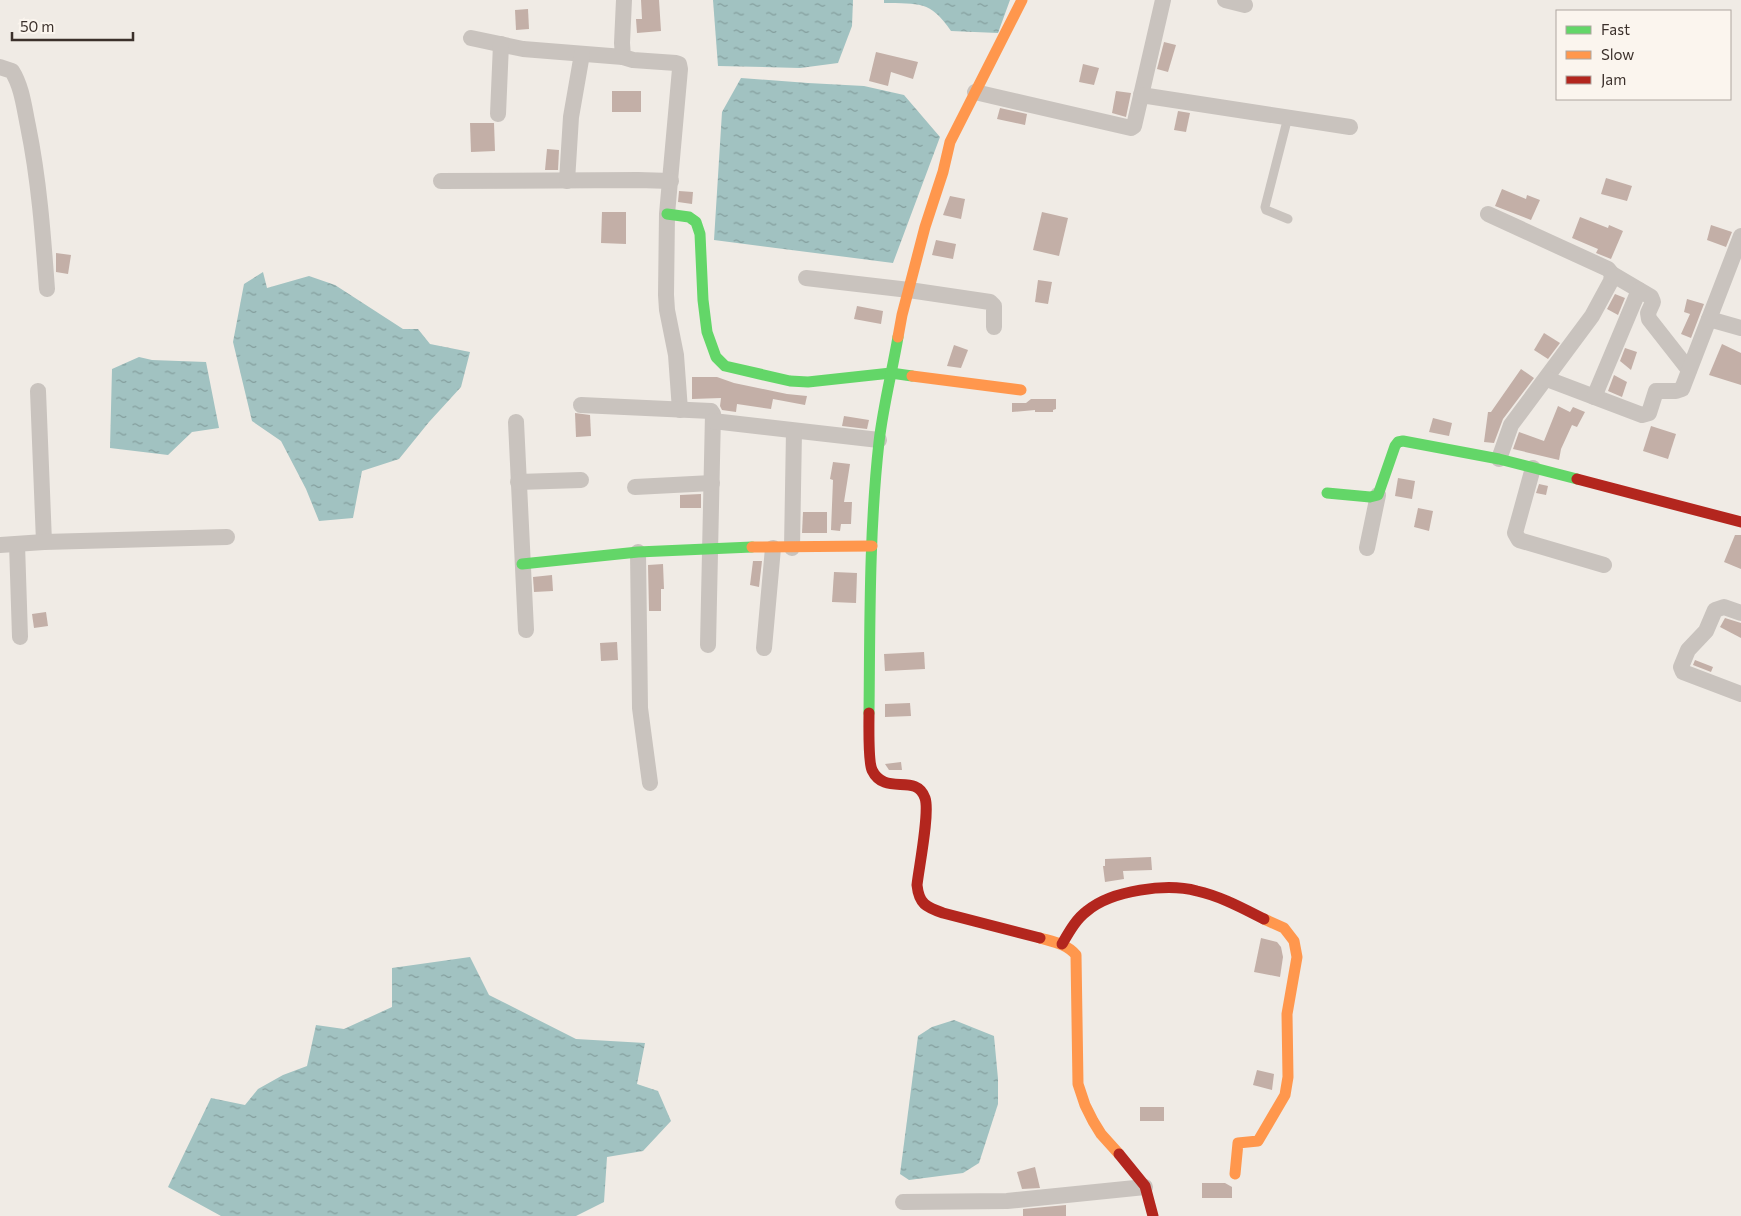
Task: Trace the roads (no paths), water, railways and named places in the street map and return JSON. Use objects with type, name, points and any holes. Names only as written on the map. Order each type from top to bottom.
[{"type":"street","points":[[623,57],[624,0]]},
{"type":"street","points":[[1022,0],[950,142],[943,172],[925,227],[891,373],[879,440],[872,546],[869,714],[871,768],[878,779],[884,783],[912,785],[920,789],[925,798],[926,811],[917,885],[922,903],[931,909],[943,913],[1062,944],[1071,949],[1076,955],[1078,1084],[1084,1103],[1095,1126],[1137,1174],[1145,1187],[1153,1216]]},
{"type":"street","points":[[975,92],[1132,128],[1163,0]]},
{"type":"street","points":[[1225,0],[1245,5]]},
{"type":"street","points":[[471,38],[523,49],[623,57],[632,60],[679,64],[667,214],[667,310],[676,355],[680,410]]},
{"type":"street","points":[[498,114],[501,44]]},
{"type":"street","points":[[567,181],[572,117],[582,54]]},
{"type":"street","points":[[0,68],[12,71],[16,77],[25,110],[41,203],[47,289]]},
{"type":"street","points":[[1141,95],[1350,126]]},
{"type":"street","points":[[441,181],[670,181]]},
{"type":"street","points":[[667,214],[688,217],[696,222],[700,234],[703,300],[707,332],[716,356],[725,366],[773,378],[808,382],[891,373],[1020,390]]},
{"type":"street","points":[[1488,214],[1608,269],[1612,274],[1653,299],[1648,313],[1649,319],[1690,370]]},
{"type":"street","points":[[1547,379],[1642,415],[1649,413],[1656,391],[1680,390],[1682,388],[1741,236]]},
{"type":"street","points":[[1499,459],[1511,425],[1596,311],[1611,281],[1612,274]]},
{"type":"street","points":[[806,278],[990,302],[994,306],[994,326]]},
{"type":"street","points":[[1594,397],[1639,290]]},
{"type":"street","points":[[1709,319],[1741,328]]},
{"type":"street","points":[[38,391],[44,542]]},
{"type":"street","points":[[581,405],[680,410],[706,409],[713,414],[708,645]]},
{"type":"street","points":[[713,421],[879,440]]},
{"type":"street","points":[[516,422],[526,630]]},
{"type":"street","points":[[792,548],[794,431]]},
{"type":"street","points":[[1367,548],[1378,494],[1395,446],[1398,442],[1403,441],[1499,459],[1741,522]]},
{"type":"street","points":[[1533,468],[1515,533],[1516,537],[1520,540],[1604,565]]},
{"type":"street","points":[[518,482],[581,480]]},
{"type":"street","points":[[635,487],[712,483]]},
{"type":"street","points":[[1327,493],[1370,497],[1378,494]]},
{"type":"street","points":[[0,545],[227,537]]},
{"type":"street","points":[[17,544],[20,637]]},
{"type":"street","points":[[522,564],[638,552],[710,548],[872,546]]},
{"type":"street","points":[[764,648],[773,548]]},
{"type":"street","points":[[638,552],[640,708],[650,783]]},
{"type":"street","points":[[1741,612],[1724,607],[1715,610],[1706,631],[1688,650],[1681,666],[1683,672],[1741,694]]},
{"type":"street","points":[[1062,944],[1078,920],[1093,906],[1152,888],[1186,888],[1197,890],[1284,928],[1290,934],[1294,941],[1297,957],[1287,1014],[1288,1077],[1285,1095],[1258,1140],[1238,1143],[1235,1174]]},
{"type":"street","points":[[903,1202],[1007,1201],[1145,1187]]},
{"type":"lane","points":[[1288,117],[1265,207],[1266,210],[1288,219]]},
{"type":"water","points":[[713,0],[853,0],[852,26],[838,63],[800,68],[718,66]]},
{"type":"water","points":[[884,0],[1010,0],[998,33],[951,31],[944,21],[930,9],[915,4],[884,3]]},
{"type":"water","points":[[741,78],[864,86],[904,95],[940,137],[893,263],[714,240],[722,112]]},
{"type":"water","points":[[263,272],[267,288],[309,276],[335,285],[403,329],[418,329],[430,344],[470,352],[461,387],[399,459],[362,471],[353,518],[319,521],[306,489],[281,441],[252,421],[233,342],[244,284]]},
{"type":"water","points":[[139,357],[152,360],[206,362],[219,428],[192,432],[168,455],[110,448],[112,369]]},
{"type":"water","points":[[470,957],[489,995],[576,1039],[645,1043],[637,1084],[658,1091],[671,1121],[643,1151],[607,1157],[604,1202],[576,1216],[221,1216],[168,1187],[211,1098],[245,1105],[258,1089],[283,1075],[307,1066],[316,1025],[344,1029],[392,1007],[392,968]]},
{"type":"water","points":[[954,1020],[994,1036],[998,1104],[979,1163],[963,1173],[909,1180],[900,1174],[918,1036],[932,1027]]}]
